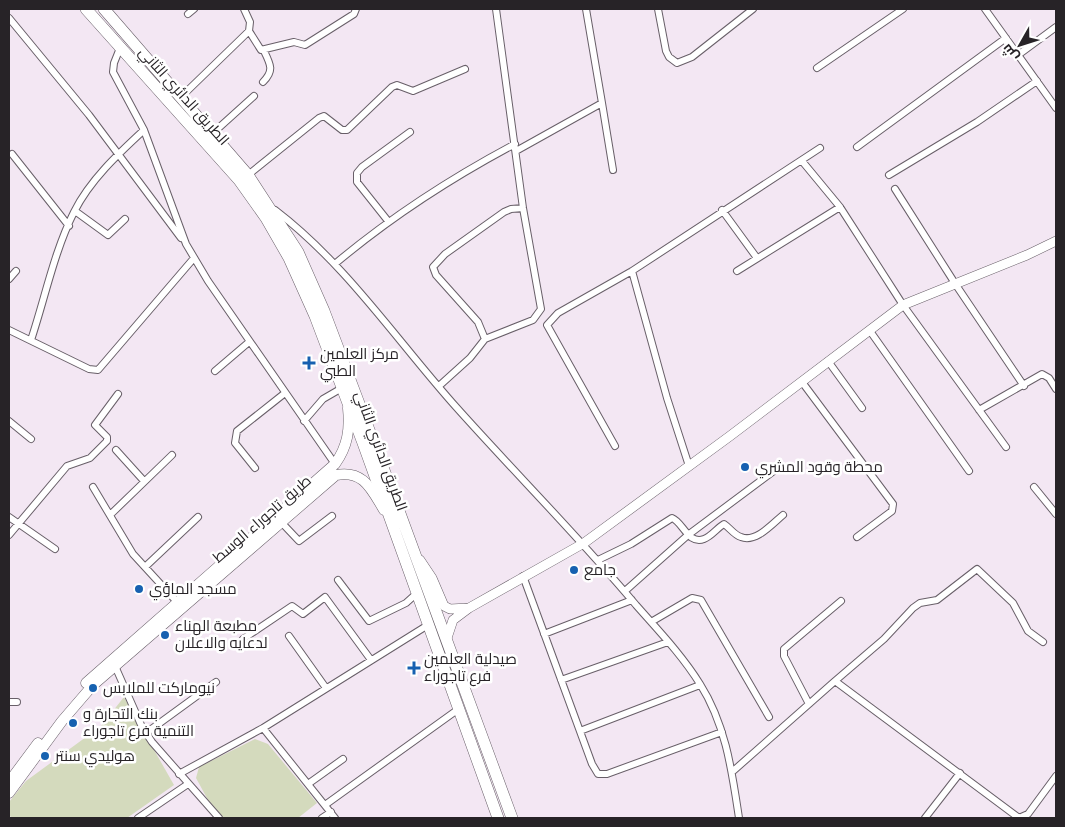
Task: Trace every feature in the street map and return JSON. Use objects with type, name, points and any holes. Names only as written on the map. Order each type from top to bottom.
[{"type":"highway","name":"الطريق الدائري الثاني","points":[[86,9],[239,180],[266,218],[290,258],[342,388],[416,594],[460,708],[498,818]]},
{"type":"highway","name":"الطريق الدائري الثاني","points":[[104,9],[182,96],[248,175],[298,252],[324,311],[447,638],[512,818]]},
{"type":"main road","points":[[447,638],[453,620],[468,608],[584,542],[689,466],[903,305],[925,295],[956,285],[1056,241]]},
{"type":"main road","name":"طريق تاجوراء الوسط","points":[[9,793],[81,697],[115,666],[177,602],[335,464],[347,440],[349,430],[348,405]]},
{"type":"main road","name":"طريق تاجوراء الوسط","points":[[9,782],[77,693],[336,475],[345,473],[355,474],[365,481],[391,521]]},
{"type":"main road","points":[[416,555],[428,572],[444,606],[450,609],[468,608]]},
{"type":"street","points":[[188,14],[194,9]]},
{"type":"street","points":[[182,96],[248,31],[250,22],[244,9]]},
{"type":"street","points":[[264,51],[294,42],[305,45],[354,14],[356,9]]},
{"type":"street","points":[[439,386],[470,358],[485,339],[533,320],[541,310],[523,208],[497,9]]},
{"type":"street","points":[[586,9],[613,170]]},
{"type":"street","points":[[658,9],[666,51],[669,57],[677,63],[692,57],[751,10]]},
{"type":"street","points":[[817,68],[903,9]]},
{"type":"street","points":[[985,9],[1056,108]]},
{"type":"street","points":[[9,18],[118,154],[186,244],[249,342],[335,464]]},
{"type":"street","points":[[1018,55],[1056,27]]},
{"type":"street","points":[[248,31],[258,47],[264,51],[271,69],[271,74],[263,82]]},
{"type":"street","points":[[856,147],[1006,38]]},
{"type":"street","points":[[120,48],[114,63],[113,72],[144,130],[186,244]]},
{"type":"street","points":[[248,175],[319,118],[324,116],[342,130],[347,130],[392,87],[397,85],[413,91],[465,69]]},
{"type":"street","points":[[888,175],[977,122],[1037,81]]},
{"type":"street","points":[[213,132],[254,96]]},
{"type":"street","points":[[336,263],[388,221],[439,188],[602,103]]},
{"type":"street","points":[[31,340],[68,226],[75,211],[103,170],[144,130]]},
{"type":"street","points":[[388,221],[357,182],[357,173],[410,132]]},
{"type":"street","points":[[616,446],[547,325],[558,313],[632,271],[722,210],[820,148]]},
{"type":"street","points":[[12,154],[68,226]]},
{"type":"street","points":[[802,161],[840,207],[903,305],[1006,447]]},
{"type":"street","points":[[895,189],[956,285],[1024,386]]},
{"type":"street","points":[[737,271],[840,207]]},
{"type":"street","points":[[271,208],[296,227],[336,263],[439,386],[584,542],[668,642],[700,685],[722,732],[732,772],[739,818]]},
{"type":"street","points":[[485,339],[478,322],[436,275],[433,267],[445,254],[504,212],[510,209],[523,208]]},
{"type":"street","points":[[722,210],[757,258]]},
{"type":"street","points":[[75,211],[108,235],[125,219]]},
{"type":"street","points":[[9,330],[89,369],[98,370],[194,258]]},
{"type":"street","points":[[9,279],[16,271]]},
{"type":"street","points":[[632,271],[667,398],[689,466]]},
{"type":"street","points":[[870,331],[969,471]]},
{"type":"street","points":[[215,370],[249,342]]},
{"type":"street","points":[[828,361],[862,408]]},
{"type":"street","points":[[979,410],[1042,374],[1049,378],[1056,389]]},
{"type":"street","points":[[802,382],[893,504],[892,511],[857,536]]},
{"type":"street","points":[[304,420],[323,399],[342,388]]},
{"type":"street","points":[[255,468],[235,443],[237,431],[285,393]]},
{"type":"street","points":[[9,535],[17,523],[67,466],[90,458],[107,441],[107,437],[95,425],[118,394]]},
{"type":"street","points":[[9,421],[31,439]]},
{"type":"street","points":[[116,450],[144,481]]},
{"type":"street","points":[[110,515],[172,455]]},
{"type":"street","points":[[625,591],[688,535],[776,470]]},
{"type":"street","points":[[93,487],[123,540],[177,602]]},
{"type":"street","points":[[1034,487],[1056,514]]},
{"type":"street","points":[[598,560],[636,541],[672,518],[676,519],[688,535],[698,540],[706,538],[724,524],[738,536],[749,539],[759,534],[783,515]]},
{"type":"street","points":[[281,522],[298,541],[332,516]]},
{"type":"street","points":[[9,517],[55,549]]},
{"type":"street","points":[[145,567],[198,517]]},
{"type":"street","points":[[732,772],[884,639],[913,608],[920,603],[937,600],[977,569],[1013,603],[1028,631],[1043,642]]},
{"type":"street","points":[[523,576],[595,771],[602,775],[722,732]]},
{"type":"street","points":[[338,580],[369,622],[406,603],[416,594]]},
{"type":"street","points":[[243,639],[292,606],[303,614],[325,597],[371,660]]},
{"type":"street","points":[[651,622],[692,598],[701,600],[769,717]]},
{"type":"street","points":[[544,634],[632,600]]},
{"type":"street","points":[[809,704],[784,656],[784,649],[841,601]]},
{"type":"street","points":[[179,774],[263,728],[428,625]]},
{"type":"street","points":[[289,636],[326,688]]},
{"type":"street","points":[[561,680],[668,642]]},
{"type":"street","points":[[115,666],[146,733],[179,774],[219,818]]},
{"type":"street","points":[[835,681],[1022,818],[1028,814],[1056,776]]},
{"type":"street","points":[[146,733],[216,682]]},
{"type":"street","points":[[580,731],[700,685]]},
{"type":"street","points":[[9,702],[17,702]]},
{"type":"street","points":[[325,805],[460,708]]},
{"type":"street","points":[[263,728],[333,815],[322,818]]},
{"type":"street","points":[[308,784],[342,759]]},
{"type":"street","points":[[925,818],[960,773]]},
{"type":"street","points":[[138,818],[188,784]]},
{"type":"green space","points":[[124,697],[174,785],[127,818],[12,818],[9,815],[9,802],[26,781],[101,726]]},
{"type":"green space","points":[[255,739],[268,744],[317,803],[298,818],[224,818],[208,800],[196,778],[199,767]]},
{"type":"place","name":"مركز العلمين الطبي","points":[[309,363]]},
{"type":"place","name":"محطة وقود المشري","points":[[745,467]]},
{"type":"place","name":"جامع","points":[[574,570]]},
{"type":"place","name":"مسجد الماؤي","points":[[139,589]]},
{"type":"place","name":"مطبعة الهناء لدعايه والاعلان","points":[[165,635]]},
{"type":"place","name":"صيدلية العلمين فرع تاجوراء","points":[[414,668]]},
{"type":"place","name":"نيوماركت للملابس","points":[[93,688]]},
{"type":"place","name":"بنك التجارة و التنمية فرع تاجوراء","points":[[73,723]]},
{"type":"place","name":"هوليدي سنتر","points":[[45,756]]}]
